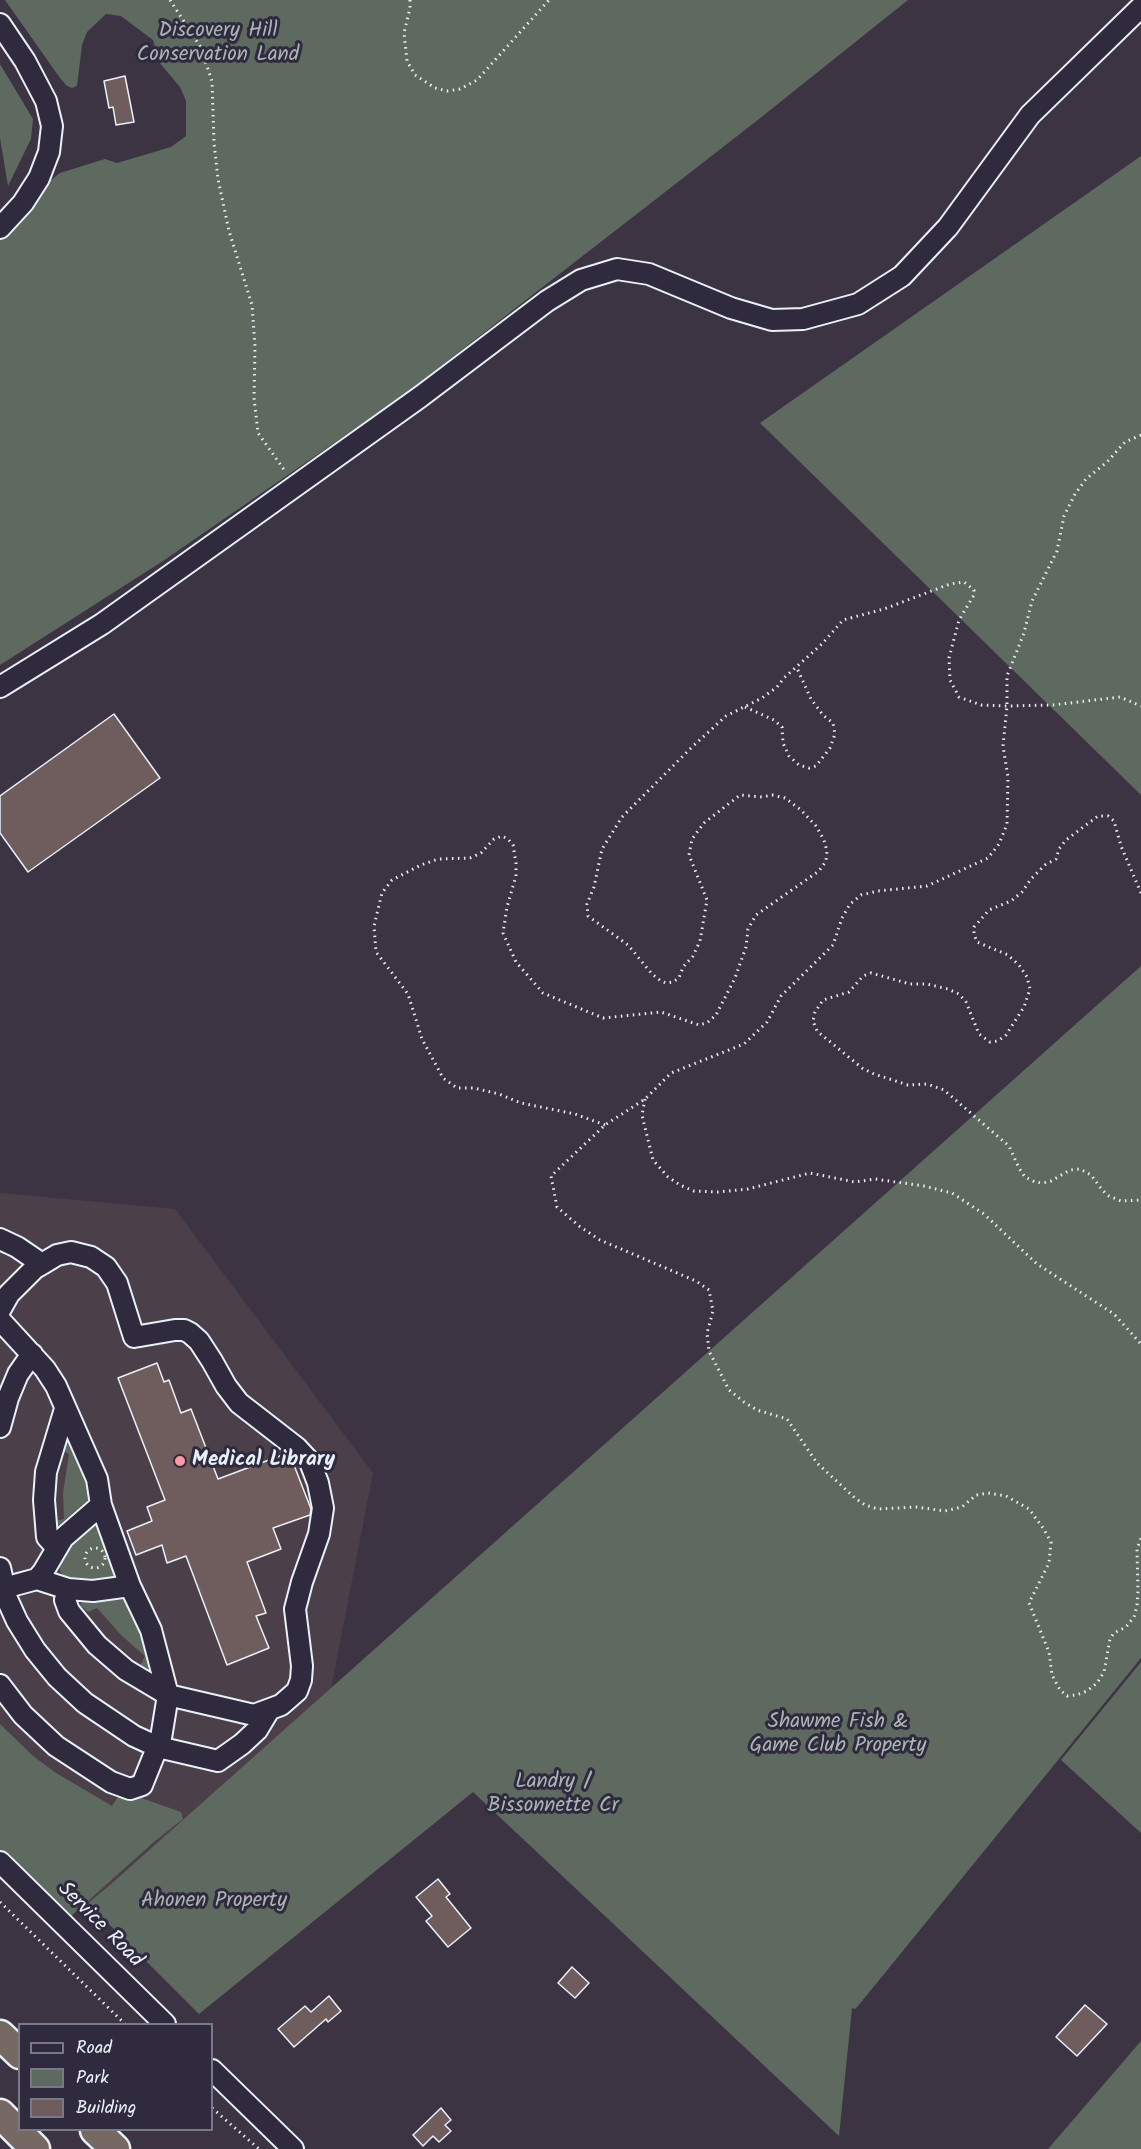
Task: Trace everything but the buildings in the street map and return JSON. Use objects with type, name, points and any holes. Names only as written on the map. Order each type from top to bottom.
[{"type":"highway","points":[[0,2035],[18,2053]]},
{"type":"highway","points":[[0,2114],[35,2149]]},
{"type":"highway","points":[[96,2131],[115,2149]]},
{"type":"street","points":[[0,687],[102,624],[420,397],[547,301],[581,280],[618,269],[649,274],[731,308],[772,320],[803,319],[858,304],[902,276],[910,268],[948,227],[1030,115],[1141,8]]},
{"type":"street","points":[[0,24],[25,61],[46,100],[52,126],[49,152],[39,178],[23,203],[0,228]]},
{"type":"street","points":[[0,1239],[17,1247],[42,1264]]},
{"type":"street","points":[[0,1310],[9,1294],[42,1264],[71,1252],[91,1257],[106,1267],[117,1283],[134,1337],[175,1330],[190,1333],[199,1341],[239,1403],[310,1462],[318,1483],[323,1508],[319,1534],[295,1609],[302,1666],[301,1680],[297,1691],[281,1705],[254,1715],[168,1695],[126,1670],[97,1644],[69,1611],[65,1600],[68,1589]]},
{"type":"street","points":[[0,1320],[51,1378],[97,1479],[101,1505],[130,1586],[151,1630],[168,1695],[164,1726],[158,1747],[142,1785],[130,1790],[111,1782],[56,1746],[23,1714],[0,1685]]},
{"type":"street","points":[[0,1427],[18,1374],[32,1354]]},
{"type":"street","points":[[56,1547],[47,1537],[44,1500],[46,1472],[65,1408]]},
{"type":"street","points":[[2,1589],[36,1579],[43,1572],[63,1538],[101,1505]]},
{"type":"street","points":[[0,1568],[2,1589],[17,1621],[35,1650],[57,1677],[85,1703],[114,1724],[158,1747],[218,1761],[257,1730],[269,1710]]},
{"type":"street","points":[[36,1579],[68,1589],[93,1591],[130,1586]]},
{"type":"street","name":"Service Road","points":[[0,1862],[163,2023]]},
{"type":"street","points":[[213,2071],[293,2149]]},
{"type":"path","points":[[170,0],[200,46],[212,81],[214,144],[218,179],[229,231],[252,305],[255,346],[254,398],[258,433],[295,486]]},
{"type":"path","points":[[410,0],[404,33],[407,61],[415,75],[435,88],[447,91],[460,89],[477,80],[549,0]]},
{"type":"path","points":[[1141,435],[1125,442],[1107,462],[1086,479],[1075,494],[1064,516],[1057,551],[1032,601],[1024,633],[1007,676],[1003,746],[1008,777],[1007,824],[999,844],[988,858],[927,886],[861,895],[850,904],[842,918],[833,945],[781,996],[767,1022],[744,1044],[671,1073],[645,1099],[605,1125],[551,1176],[558,1208],[579,1226],[600,1240],[696,1281],[709,1290],[713,1311],[707,1333],[709,1351],[729,1390],[757,1410],[787,1419],[817,1462],[865,1505],[878,1509],[916,1508],[945,1511],[962,1507],[976,1495],[988,1493],[1006,1496],[1029,1509],[1051,1542],[1048,1563],[1029,1603],[1049,1653],[1052,1676],[1060,1690],[1067,1695],[1087,1691],[1097,1683],[1104,1672],[1110,1639],[1114,1633],[1126,1627],[1134,1617],[1137,1599],[1137,1549],[1141,1538]]},
{"type":"path","points":[[605,1125],[575,1114],[521,1103],[499,1094],[474,1088],[457,1088],[443,1078],[422,1039],[408,994],[376,952],[374,926],[382,893],[392,880],[438,859],[470,858],[481,853],[494,839],[502,836],[513,845],[516,863],[516,876],[507,907],[503,933],[516,962],[543,993],[603,1018],[661,1012],[699,1025],[707,1023],[716,1015],[735,978],[746,947],[748,929],[756,915],[819,871],[826,861],[827,851],[824,840],[816,826],[801,810],[785,798],[772,795],[762,797],[740,795],[704,823],[692,839],[689,855],[707,900],[700,941],[693,956],[683,967],[679,978],[673,982],[661,981],[652,974],[628,945],[588,916],[587,904],[594,887],[602,849],[622,817],[674,765],[726,716],[777,687],[796,666],[822,644],[843,620],[884,609],[950,584],[964,582],[974,590],[974,595],[959,620],[949,658],[950,680],[959,697],[981,705],[1007,706],[1053,705],[1120,697],[1141,706]]},
{"type":"path","points":[[745,707],[774,720],[782,727],[783,742],[789,756],[799,765],[809,768],[816,766],[830,748],[835,734],[833,723],[823,715],[811,699],[796,666]]},
{"type":"path","points":[[1141,892],[1121,846],[1114,821],[1108,816],[1098,816],[1066,840],[1059,849],[1056,859],[1045,865],[1022,892],[1011,901],[988,910],[974,927],[977,942],[1008,955],[1028,977],[1030,989],[1027,998],[1006,1035],[998,1041],[990,1042],[979,1034],[966,1002],[958,994],[948,989],[927,984],[910,984],[871,973],[864,976],[849,992],[823,1000],[815,1012],[813,1021],[817,1031],[862,1068],[908,1085],[927,1084],[944,1090],[1010,1146],[1025,1177],[1044,1183],[1070,1170],[1080,1169],[1091,1175],[1102,1191],[1109,1196],[1121,1201],[1141,1200]]},
{"type":"path","points":[[645,1099],[642,1115],[653,1160],[668,1177],[680,1185],[694,1191],[718,1192],[748,1189],[810,1173],[847,1181],[874,1179],[924,1186],[951,1193],[984,1214],[1037,1264],[1114,1314],[1141,1344]]},
{"type":"path","points":[[91,1549],[98,1549],[103,1552],[105,1561],[101,1566],[91,1568],[86,1563],[86,1553],[91,1549]]},
{"type":"path","points":[[0,1902],[123,2023]]},
{"type":"path","points":[[213,2109],[259,2149]]},
{"type":"shaded area","points":[[0,1193],[175,1209],[373,1473],[326,1714],[88,1903],[0,1818]]},
{"type":"green space","name":"Discovery Hill Conservation Land","points":[[5,0],[908,0],[754,123],[401,397],[163,561],[0,665],[0,240],[25,217],[51,180],[60,173],[105,159],[117,163],[171,147],[186,136],[186,101],[180,87],[159,62],[153,40],[121,16],[106,14],[87,32],[82,45],[77,86],[72,88],[60,78]]},
{"type":"green space","points":[[0,64],[33,119],[31,139],[8,186],[0,138]]},
{"type":"green space","points":[[1141,156],[1141,795],[760,423]]},
{"type":"green space","points":[[1141,966],[1141,1658],[858,2006],[855,2009],[852,2008],[839,2136],[473,1792],[199,2014],[88,1903],[110,1885]]},
{"type":"green space","points":[[63,1439],[71,1440],[91,1493],[90,1498],[53,1530],[52,1522],[64,1519],[63,1493],[69,1454],[59,1448]]},
{"type":"green space","points":[[98,1521],[121,1574],[112,1583],[65,1579],[60,1571],[59,1562],[74,1539]]},
{"type":"green space","points":[[129,1600],[140,1623],[151,1666],[147,1669],[140,1666],[145,1656],[122,1636],[97,1608],[88,1612],[80,1605],[83,1601]]},
{"type":"green space","points":[[1141,1662],[1141,1833],[1061,1760]]},
{"type":"green space","points":[[0,1724],[33,1756],[56,1773],[112,1806],[119,1795],[141,1798],[181,1812],[183,1819],[69,1918],[0,1850]]},
{"type":"green space","points":[[1141,2041],[1141,2149],[1048,2149]]},
{"type":"place","name":"Medical Library","points":[[180,1461]]},
{"type":"park label","name":"Shawme Fish & Game Club Property","points":[[838,1735]]},
{"type":"park label","name":"Landry / Bissonnette Cr","points":[[553,1795]]},
{"type":"park label","name":"Ahonen Property","points":[[214,1902]]}]
